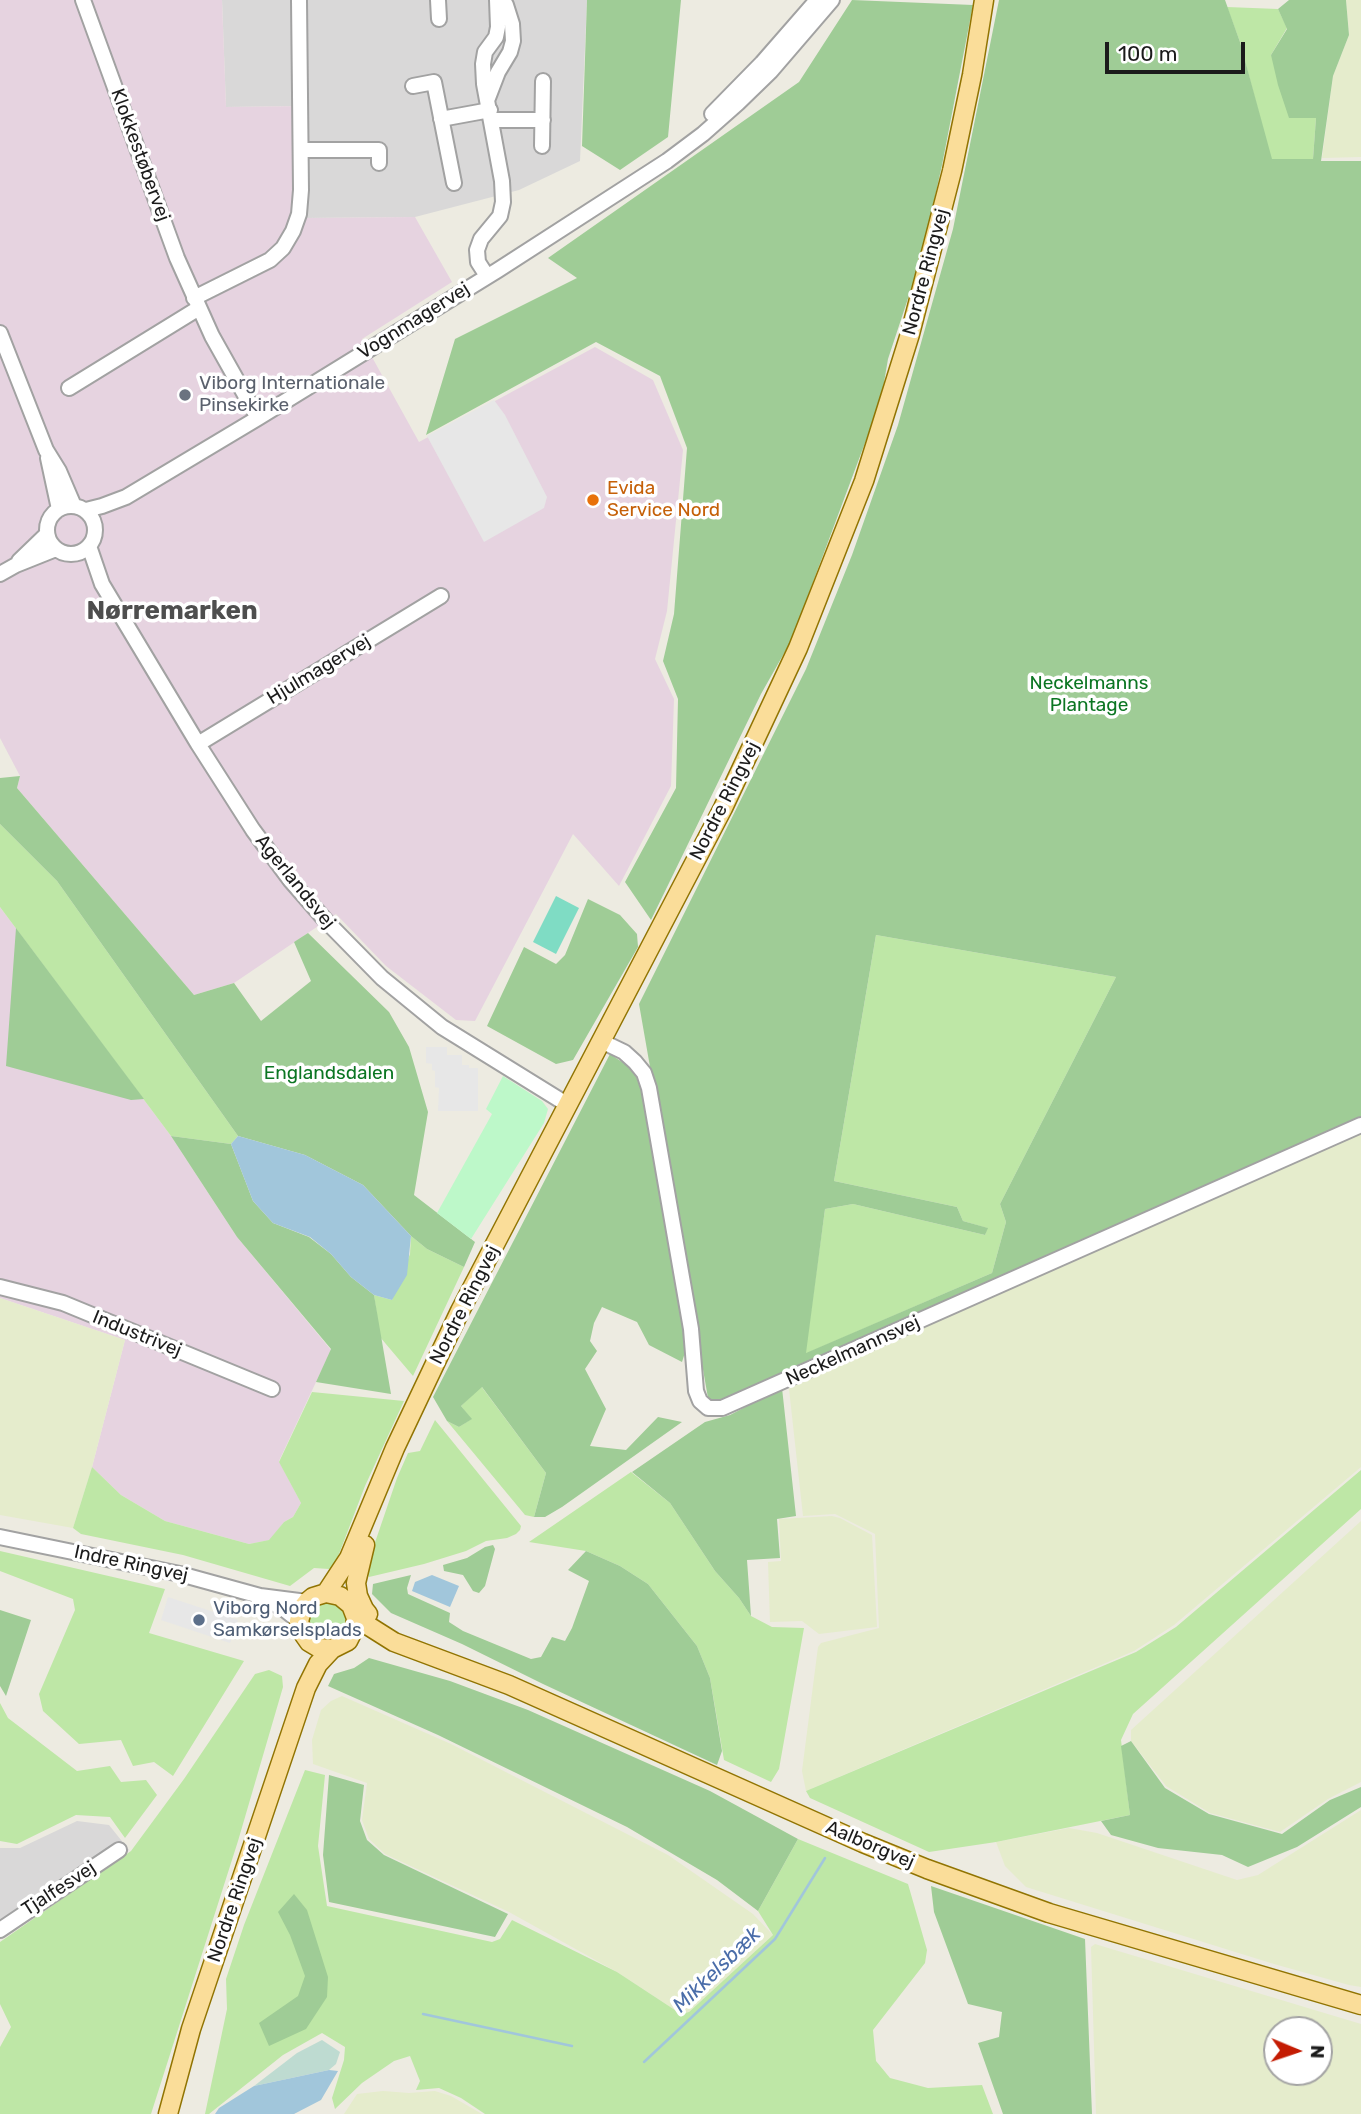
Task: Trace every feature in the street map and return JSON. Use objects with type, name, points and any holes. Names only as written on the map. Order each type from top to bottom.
[{"type":"main road","name":"Nordre Ringvej","points":[[327,1593],[349,1558],[395,1448],[460,1311],[717,820],[799,648],[864,481],[910,334],[933,252],[972,75],[984,0]]},
{"type":"main road","points":[[395,1448],[357,1572],[358,1596],[364,1609],[374,1621],[443,1650],[509,1685]]},
{"type":"main road","name":"Nordre Ringvej","points":[[346,1600],[349,1558]]},
{"type":"main road","points":[[327,1593],[334,1593],[346,1600],[356,1618],[355,1626],[340,1645],[319,1648],[309,1642],[299,1621],[307,1602],[319,1594],[327,1593]]},
{"type":"main road","name":"Aalborgvej","points":[[356,1618],[394,1642],[509,1685],[926,1869],[1049,1913],[1361,2005]]},
{"type":"main road","name":"Aalborgvej","points":[[340,1645],[368,1639],[394,1642]]},
{"type":"main road","name":"Nordre Ringvej","points":[[306,1688],[309,1642]]},
{"type":"main road","name":"Nordre Ringvej","points":[[168,2114],[191,2029],[306,1688],[318,1664],[340,1645]]},
{"type":"street","name":"Klokkestøbervej","points":[[83,0],[177,258],[212,336],[258,418]]},
{"type":"street","points":[[69,388],[196,303],[271,260],[283,248],[299,214],[301,190],[299,0]]},
{"type":"street","points":[[438,0],[439,19]]},
{"type":"street","points":[[487,276],[478,262],[477,250],[481,239],[500,216],[503,202],[483,64],[485,52],[498,27],[497,0]]},
{"type":"street","points":[[490,110],[498,72],[513,41],[512,24],[503,0]]},
{"type":"street","name":"Vognmagervej","points":[[629,187],[731,96],[817,0]]},
{"type":"street","name":"Vognmagervej","points":[[73,508],[102,506],[126,497],[629,187],[704,134],[738,103],[771,71],[832,0]]},
{"type":"street","points":[[542,146],[543,81]]},
{"type":"street","points":[[413,86],[434,82],[454,183]]},
{"type":"street","points":[[441,119],[490,110],[542,120]]},
{"type":"street","points":[[301,150],[379,150],[379,163]]},
{"type":"street","points":[[0,332],[46,450],[59,471],[73,508],[94,521],[93,540],[89,546],[75,554],[66,554],[56,549],[47,534]]},
{"type":"street","name":"Vognmagervej","points":[[95,527],[126,497]]},
{"type":"street","points":[[16,565],[47,534],[49,520],[73,508]]},
{"type":"street","name":"Agerlandsvej","points":[[89,546],[102,584]]},
{"type":"street","points":[[0,574],[56,549]]},
{"type":"street","name":"Agerlandsvej","points":[[75,554],[102,584],[253,830],[291,881],[326,921],[382,978],[442,1027],[568,1105]]},
{"type":"street","name":"Hjulmagervej","points":[[198,744],[441,596]]},
{"type":"street","name":"Neckelmannsvej","points":[[601,1041],[624,1052],[635,1062],[649,1088],[691,1329],[696,1391],[700,1401],[708,1408],[722,1408],[1361,1125]]},
{"type":"street","name":"Industrivej","points":[[0,1287],[63,1303],[272,1389]]},
{"type":"street","name":"Indre Ringvej","points":[[0,1537],[180,1574],[260,1596],[307,1602]]},
{"type":"street","name":"Indre Ringvej","points":[[260,1596],[299,1621]]},
{"type":"street","name":"Tjalfesvej","points":[[0,1930],[119,1850]]},
{"type":"shaded area","points":[[0,0],[222,0],[226,107],[306,106],[306,218],[415,217],[452,282],[362,339],[419,442],[595,347],[653,380],[683,450],[667,611],[655,659],[674,699],[671,786],[619,886],[573,834],[475,1021],[456,1020],[386,966],[336,914],[234,983],[194,995],[17,788],[20,776],[0,738]]},
{"type":"shaded area","points":[[222,0],[587,0],[580,161],[519,190],[415,217],[306,218],[306,106],[226,107]]},
{"type":"shaded area","points":[[494,400],[505,415],[547,497],[544,508],[484,542],[427,436]]},
{"type":"shaded area","points":[[0,907],[171,1136],[237,1237],[331,1350],[279,1461],[301,1503],[293,1517],[284,1522],[270,1540],[249,1544],[165,1521],[121,1495],[92,1467],[125,1340],[0,1298]]},
{"type":"shaded area","points":[[426,1047],[447,1047],[447,1055],[462,1055],[462,1065],[478,1068],[478,1111],[438,1111],[439,1088],[435,1087],[432,1064],[426,1063]]},
{"type":"shaded area","points":[[238,1136],[305,1155],[363,1185],[411,1236],[407,1275],[392,1300],[374,1295],[351,1277],[331,1254],[310,1237],[273,1223],[253,1201],[231,1144]]},
{"type":"shaded area","points":[[432,1575],[459,1586],[450,1607],[412,1591],[415,1582]]},
{"type":"shaded area","name":"Viborg Nord Samkørselsplads","points":[[168,1597],[238,1620],[230,1643],[161,1620]]},
{"type":"shaded area","points":[[77,1821],[109,1825],[129,1850],[0,1939],[0,1848],[20,1848]]},
{"type":"shaded area","points":[[322,2040],[340,2052],[336,2064],[329,2070],[254,2086],[297,2053]]},
{"type":"shaded area","points":[[329,2070],[338,2071],[321,2100],[294,2114],[215,2114],[219,2108],[254,2086]]},
{"type":"green space","points":[[587,0],[681,0],[668,137],[620,170],[582,146]]},
{"type":"green space","points":[[852,0],[973,5],[942,165],[921,259],[888,359],[881,400],[791,641],[761,694],[651,920],[625,882],[676,788],[678,699],[663,661],[674,614],[687,448],[660,376],[596,342],[426,435],[455,339],[577,278],[548,258],[799,82]]},
{"type":"green space","name":"Neckelmanns Plantage","points":[[999,0],[1225,0],[1240,42],[1272,159],[1313,159],[1316,118],[1289,118],[1271,55],[1287,29],[1278,9],[1289,0],[1346,0],[1349,35],[1333,76],[1321,161],[1361,161],[1361,1125],[720,1404],[708,1398],[639,1004],[806,669],[852,555],[898,425],[953,229]],"holes":[[[876,935],[1116,977],[1000,1204],[1006,1222],[992,1273],[806,1353],[825,1209],[853,1204],[985,1235],[988,1228],[963,1221],[957,1207],[834,1181]]]},
{"type":"green space","points":[[1346,0],[1361,0],[1361,157],[1322,158],[1333,76],[1349,35]]},
{"type":"green space","points":[[1227,7],[1278,9],[1287,28],[1271,55],[1316,118],[1313,159],[1271,159],[1240,42]]},
{"type":"green space","name":"Englandsdalen","points":[[20,776],[17,788],[194,995],[234,983],[261,1021],[311,981],[294,942],[308,933],[389,1012],[409,1047],[428,1112],[414,1195],[475,1242],[464,1267],[427,1249],[411,1236],[363,1185],[305,1155],[238,1136],[57,881],[0,824],[0,778]]},
{"type":"green space","name":"Englandsdalen","points":[[0,824],[57,881],[238,1136],[231,1144],[171,1136],[0,907]]},
{"type":"green space","points":[[556,896],[579,908],[556,954],[533,942]]},
{"type":"green space","points":[[588,899],[620,915],[637,934],[638,947],[573,1060],[556,1064],[487,1026],[524,947],[556,964],[565,955]]},
{"type":"green space","points":[[16,928],[144,1099],[131,1100],[6,1066]]},
{"type":"green space","points":[[876,935],[1116,977],[1000,1204],[1006,1222],[992,1273],[805,1354],[825,1209],[853,1204],[985,1235],[987,1228],[963,1221],[957,1207],[834,1181]]},
{"type":"green space","points":[[610,1054],[631,1068],[645,1093],[657,1179],[688,1343],[682,1362],[649,1345],[637,1322],[602,1307],[594,1323],[590,1341],[597,1351],[585,1369],[606,1409],[590,1446],[626,1450],[658,1417],[682,1422],[562,1507],[545,1517],[534,1517],[546,1473],[482,1387],[461,1406],[472,1419],[459,1427],[447,1421],[433,1397]]},
{"type":"green space","points":[[503,1076],[542,1101],[548,1109],[544,1123],[471,1239],[437,1213],[492,1114],[486,1109]]},
{"type":"green space","points":[[1361,1131],[1361,1467],[1174,1625],[1134,1651],[806,1791],[802,1771],[818,1647],[821,1643],[879,1628],[875,1534],[835,1514],[803,1516],[789,1389],[792,1383]]},
{"type":"green space","points":[[171,1136],[231,1144],[253,1201],[273,1223],[309,1237],[374,1295],[391,1394],[316,1382],[331,1349],[237,1237]]},
{"type":"green space","points":[[411,1236],[427,1249],[464,1267],[413,1376],[380,1337],[374,1295],[392,1300],[410,1254]]},
{"type":"green space","points":[[0,1298],[125,1340],[73,1528],[0,1515]]},
{"type":"green space","points":[[481,1386],[546,1473],[534,1517],[525,1515],[447,1421],[459,1427],[471,1419],[461,1406]]},
{"type":"green space","points":[[782,1388],[796,1516],[777,1519],[780,1558],[747,1560],[751,1616],[715,1571],[670,1503],[632,1472],[705,1422],[730,1415]]},
{"type":"green space","points":[[312,1392],[404,1401],[365,1486],[334,1567],[314,1568],[290,1586],[183,1555],[81,1534],[73,1528],[92,1467],[121,1495],[165,1521],[249,1544],[269,1540],[284,1522],[293,1517],[301,1503],[279,1462]]},
{"type":"green space","points":[[435,1420],[521,1526],[520,1530],[507,1538],[486,1541],[466,1551],[369,1577],[368,1563],[397,1478],[408,1453],[420,1451]]},
{"type":"green space","points":[[1361,1470],[1361,1509],[1133,1714],[1121,1740],[1130,1815],[996,1842],[929,1852],[810,1798],[806,1791],[1136,1652],[1176,1627]]},
{"type":"green space","points":[[631,1472],[670,1503],[715,1571],[751,1616],[772,1627],[804,1628],[779,1769],[771,1782],[724,1760],[710,1678],[697,1646],[648,1584],[620,1566],[586,1551],[529,1542]]},
{"type":"green space","points":[[832,1516],[872,1535],[877,1627],[819,1634],[802,1621],[770,1622],[768,1562],[781,1561],[779,1519]]},
{"type":"green space","points":[[1361,1521],[1361,1782],[1328,1799],[1280,1832],[1210,1813],[1166,1786],[1131,1741],[1131,1730]]},
{"type":"green space","points":[[493,1545],[495,1549],[485,1586],[479,1593],[473,1591],[463,1575],[444,1571],[443,1565],[467,1558]]},
{"type":"green space","points":[[0,1551],[165,1589],[149,1633],[244,1661],[173,1776],[154,1762],[133,1766],[121,1740],[79,1744],[43,1711],[39,1694],[75,1610],[73,1599],[0,1571]]},
{"type":"green space","points":[[586,1551],[620,1566],[648,1584],[697,1646],[710,1678],[722,1751],[717,1765],[391,1613],[372,1594],[373,1584],[411,1575],[408,1594],[450,1613],[449,1622],[463,1631],[531,1659],[541,1657],[552,1637],[565,1641],[572,1628],[589,1581],[568,1570]]},
{"type":"green space","points":[[328,1601],[342,1607],[348,1621],[342,1635],[328,1641],[314,1635],[308,1621],[314,1607]]},
{"type":"green space","points":[[0,1610],[31,1620],[6,1696],[0,1686]]},
{"type":"green space","points":[[369,1658],[450,1681],[528,1710],[710,1791],[798,1839],[758,1911],[717,1880],[627,1827],[438,1735],[328,1686],[334,1674],[354,1668]]},
{"type":"green space","points":[[269,1670],[282,1676],[283,1687],[238,1841],[151,2114],[0,2114],[0,2047],[11,2027],[0,2004],[0,1942],[131,1851],[255,1674]]},
{"type":"green space","points":[[342,1696],[451,1744],[668,1855],[753,1914],[773,1935],[689,2012],[681,2014],[617,1972],[509,1912],[385,1854],[369,1839],[362,1820],[367,1783],[313,1764],[312,1740],[321,1710]]},
{"type":"green space","points":[[0,1703],[8,1718],[77,1771],[110,1766],[121,1782],[146,1780],[157,1795],[125,1838],[110,1817],[76,1815],[17,1844],[0,1841]]},
{"type":"green space","points":[[1131,1741],[1165,1788],[1209,1814],[1282,1834],[1330,1800],[1361,1787],[1361,1807],[1297,1847],[1248,1867],[1222,1855],[1158,1848],[1111,1835],[1101,1821],[1130,1815],[1121,1746]]},
{"type":"green space","points":[[305,1770],[325,1775],[318,1846],[327,1906],[492,1942],[500,1939],[512,1920],[617,1972],[681,2014],[689,2012],[773,1935],[758,1911],[798,1839],[908,1884],[927,1950],[925,1963],[873,2030],[876,2061],[890,2078],[928,2088],[982,2085],[993,2114],[485,2114],[461,2098],[439,2088],[416,2090],[420,2081],[410,2056],[394,2061],[362,2083],[335,2109],[332,2098],[344,2060],[345,2047],[322,2033],[283,2055],[209,2114],[205,2114],[227,2009],[226,1979],[244,1925]]},
{"type":"green space","points":[[329,1775],[364,1785],[360,1821],[367,1840],[384,1855],[508,1914],[495,1937],[329,1902],[323,1855]]},
{"type":"green space","points":[[1361,1810],[1361,1987],[1274,1964],[1026,1887],[1005,1866],[996,1842],[1069,1828],[1097,1833],[1237,1880],[1258,1875]]},
{"type":"green space","points":[[931,1886],[1085,1939],[1092,2114],[1003,2114],[978,2043],[999,2037],[1002,2012],[968,2004],[934,1912]]},
{"type":"green space","points":[[294,1894],[307,1910],[328,1977],[327,1997],[306,2029],[269,2046],[259,2023],[298,1996],[305,1976],[290,1935],[278,1912]]},
{"type":"green space","points":[[1095,1944],[1361,2024],[1361,2114],[1096,2114],[1091,1947]]},
{"type":"green space","points":[[435,2091],[451,2096],[482,2114],[344,2114],[357,2094]]},
{"type":"waterway","name":"Mikkelsbæk","points":[[644,2062],[775,1939],[825,1858]]},
{"type":"waterway","name":"Mikkelsbæk","points":[[423,2014],[572,2046]]},
{"type":"place","name":"Viborg Internationale Pinsekirke","points":[[185,395]]},
{"type":"place","name":"Evida Service Nord","points":[[593,500]]},
{"type":"place","name":"Viborg Nord Samkørselsplads","points":[[199,1620]]},
{"type":"district","name":"Nørremarken","points":[[172,611]]}]
